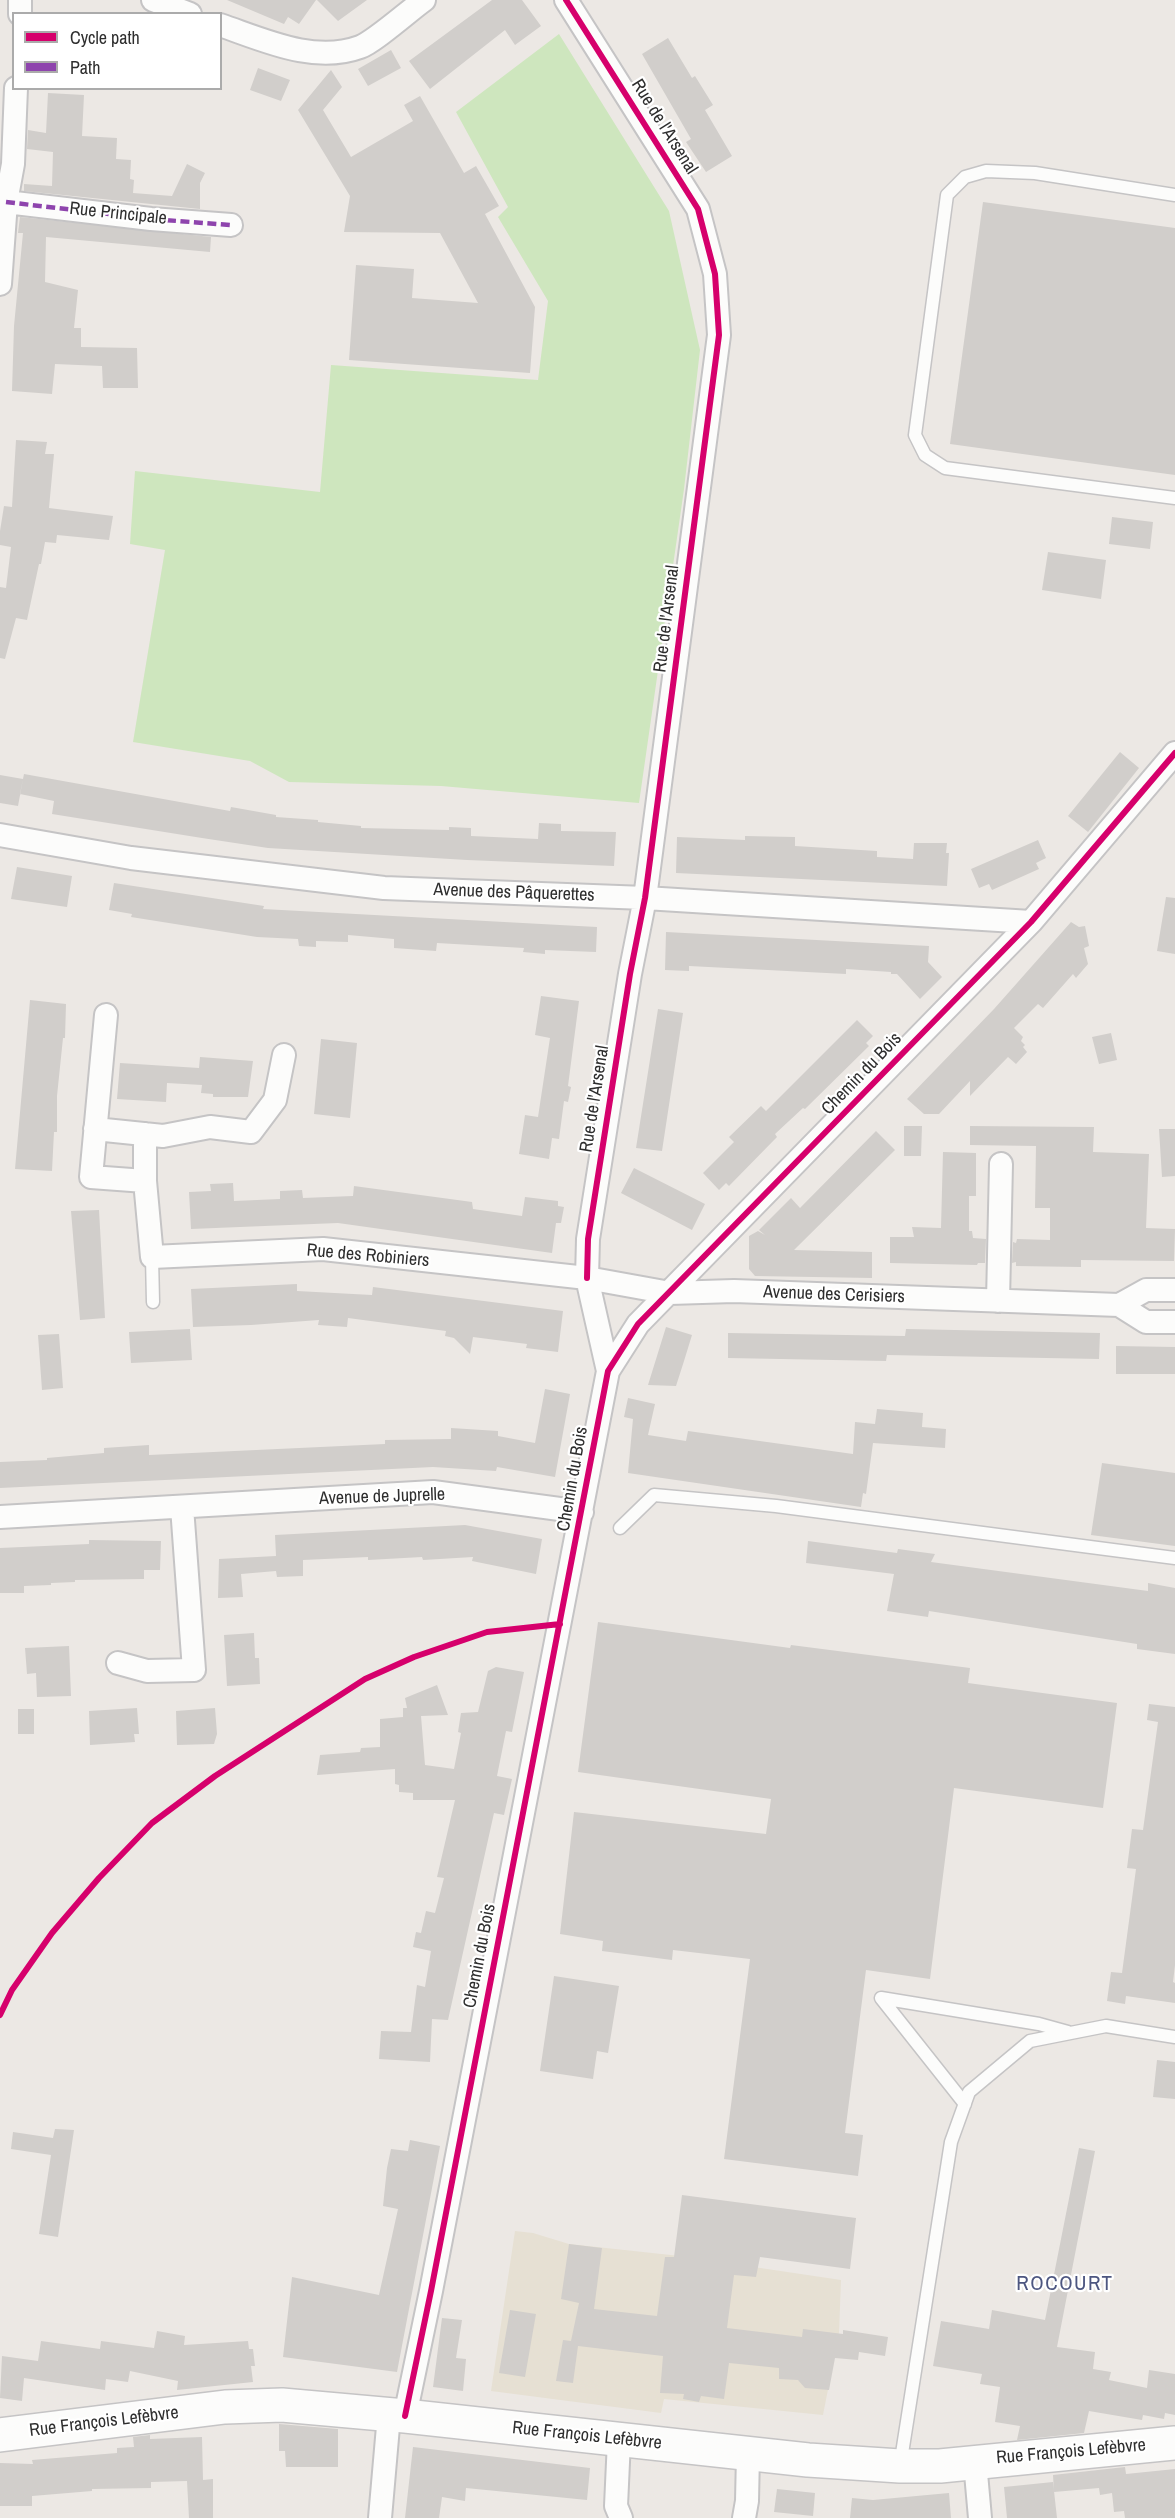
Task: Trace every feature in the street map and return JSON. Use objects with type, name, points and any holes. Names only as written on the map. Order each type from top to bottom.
[{"type":"main road","name":"Rue François Lefèbvre","points":[[0,2435],[225,2407],[282,2405],[748,2454],[900,2466],[939,2466],[1175,2443]]},
{"type":"street","points":[[153,0],[185,12]]},
{"type":"street","points":[[222,26],[278,46],[322,54],[361,47],[424,0]]},
{"type":"street","name":"Rue de l'Arsenal","points":[[566,0],[698,209],[715,274],[719,335],[645,898],[630,974],[588,1239],[587,1278]]},
{"type":"street","points":[[0,284],[6,202],[13,164],[16,90]]},
{"type":"street","name":"Rue Principale","points":[[6,202],[151,219],[231,225]]},
{"type":"street","name":"Chemin du Bois","points":[[380,2518],[397,2416],[431,2291],[608,1371],[638,1324],[1031,922],[1175,753]]},
{"type":"street","name":"Avenue des Pâquerettes","points":[[0,835],[131,858],[384,888],[645,898],[1031,922]]},
{"type":"street","points":[[106,1016],[91,1177],[145,1182]]},
{"type":"street","points":[[94,1129],[164,1136],[210,1127],[251,1132],[275,1100],[284,1055]]},
{"type":"street","points":[[146,1134],[145,1182],[152,1257]]},
{"type":"street","points":[[998,1301],[1001,1164]]},
{"type":"street","name":"Rue des Robiniers","points":[[152,1257],[323,1249],[587,1278]]},
{"type":"street","points":[[587,1278],[670,1293]]},
{"type":"street","name":"Chemin du Bois","points":[[587,1278],[608,1371]]},
{"type":"street","points":[[1175,1290],[1146,1290],[1119,1305],[1146,1322],[1175,1322]]},
{"type":"street","name":"Avenue des Cerisiers","points":[[670,1293],[734,1292],[1119,1305]]},
{"type":"street","name":"Avenue de Juprelle","points":[[0,1517],[433,1492],[582,1512]]},
{"type":"street","points":[[118,1663],[147,1671],[194,1670],[182,1507]]},
{"type":"street","points":[[619,2440],[616,2506],[621,2518]]},
{"type":"street","points":[[744,2518],[747,2501],[748,2454]]},
{"type":"street","points":[[975,2462],[980,2518]]},
{"type":"lane","points":[[1175,195],[1035,173],[986,171],[965,177],[947,195],[915,435],[925,455],[945,468],[1175,498]]},
{"type":"lane","points":[[152,1257],[153,1302]]},
{"type":"lane","points":[[621,1528],[654,1495],[776,1506],[1175,1558]]},
{"type":"lane","points":[[965,2104],[881,1998],[1040,2024],[1070,2033]]},
{"type":"lane","points":[[900,2466],[951,2142],[969,2092],[1030,2041],[1106,2026],[1175,2037]]},
{"type":"shaded area","points":[[515,2231],[533,2233],[569,2244],[680,2256],[841,2280],[839,2333],[823,2415],[664,2399],[661,2413],[491,2391]]},
{"type":"green space","points":[[559,34],[669,211],[700,350],[684,489],[639,803],[441,786],[289,782],[250,761],[133,742],[165,550],[130,544],[135,471],[320,492],[331,365],[538,380],[548,301],[498,217],[508,207],[456,112]]},
{"type":"building","points":[[227,0],[316,0],[299,24],[288,17],[284,24]]},
{"type":"building","points":[[317,0],[367,0],[338,21]]},
{"type":"building","points":[[492,0],[522,0],[541,26],[515,45],[505,30],[430,89],[409,61]]},
{"type":"building","points":[[668,38],[692,78],[695,76],[713,105],[705,110],[732,156],[706,172],[686,142],[691,139],[642,54]]},
{"type":"building","points":[[391,50],[401,68],[368,86],[358,69]]},
{"type":"building","points":[[258,68],[290,80],[281,101],[250,90]]},
{"type":"building","points":[[331,70],[342,87],[323,110],[351,157],[413,121],[404,105],[420,96],[464,173],[476,166],[499,206],[485,214],[535,307],[530,373],[349,360],[356,265],[414,269],[412,298],[478,303],[440,233],[344,232],[350,196],[298,110]]},
{"type":"building","points":[[48,93],[84,95],[82,136],[117,138],[116,159],[131,160],[130,179],[134,180],[133,193],[172,196],[187,164],[205,173],[200,183],[200,209],[24,191],[24,184],[52,186],[53,152],[27,149],[28,130],[46,133]]},
{"type":"building","points":[[983,202],[1175,228],[1175,475],[950,444]]},
{"type":"building","points":[[20,217],[211,237],[210,252],[46,237],[45,282],[78,290],[74,328],[81,328],[81,347],[137,348],[138,388],[103,388],[102,366],[55,364],[52,394],[12,391],[14,326],[23,233],[18,233]]},
{"type":"building","points":[[16,440],[47,442],[45,454],[54,454],[49,508],[113,516],[109,540],[57,535],[56,543],[45,542],[27,620],[16,618],[5,659],[0,658],[0,587],[6,588],[11,547],[0,545],[0,531],[4,506],[12,507]]},
{"type":"building","points":[[1112,517],[1153,522],[1150,549],[1109,544]]},
{"type":"building","points":[[1048,552],[1106,560],[1101,599],[1042,590]]},
{"type":"building","points":[[1120,752],[1139,768],[1088,832],[1068,816]]},
{"type":"building","points":[[24,774],[230,811],[231,807],[276,815],[276,817],[318,820],[318,822],[361,826],[361,828],[449,830],[449,827],[471,828],[471,836],[538,839],[539,823],[561,824],[561,831],[616,832],[614,866],[268,848],[202,838],[52,814],[54,801],[20,794]]},
{"type":"building","points":[[0,775],[23,779],[18,806],[0,803]]},
{"type":"building","points":[[745,836],[795,837],[795,846],[877,851],[877,857],[913,859],[914,843],[947,843],[946,853],[949,853],[947,886],[676,873],[677,837],[745,840]]},
{"type":"building","points":[[1038,840],[1046,858],[1036,863],[1039,869],[992,890],[989,884],[979,888],[971,869]]},
{"type":"building","points":[[17,867],[72,876],[67,907],[11,899]]},
{"type":"building","points":[[114,883],[264,906],[263,909],[597,927],[596,952],[545,950],[545,954],[523,952],[524,948],[437,943],[436,951],[394,948],[394,939],[348,935],[348,942],[316,941],[316,947],[299,946],[298,939],[257,937],[131,917],[132,914],[109,910]]},
{"type":"building","points":[[1166,897],[1175,898],[1175,954],[1157,951]]},
{"type":"building","points":[[1071,922],[1079,927],[1085,926],[1089,946],[1084,948],[1088,964],[1076,978],[1073,974],[1043,1008],[1038,1004],[1014,1028],[1023,1037],[1021,1041],[1027,1052],[1016,1064],[1008,1057],[970,1096],[970,1081],[939,1114],[924,1114],[907,1099],[994,1009]]},
{"type":"building","points":[[666,932],[929,946],[928,962],[942,977],[920,999],[897,974],[891,974],[891,972],[846,969],[846,974],[689,966],[689,971],[665,970]]},
{"type":"building","points":[[541,996],[579,1001],[568,1086],[571,1087],[568,1102],[564,1101],[559,1139],[552,1138],[549,1159],[519,1154],[525,1115],[538,1117],[550,1038],[535,1035]]},
{"type":"building","points":[[30,1000],[66,1004],[65,1038],[63,1038],[57,1096],[57,1132],[54,1132],[52,1171],[15,1169]]},
{"type":"building","points":[[658,1009],[683,1013],[662,1151],[636,1148]]},
{"type":"building","points":[[857,1020],[873,1036],[866,1043],[869,1046],[805,1109],[803,1108],[775,1134],[777,1137],[729,1186],[726,1183],[719,1190],[703,1173],[734,1142],[729,1137],[761,1106],[766,1111]]},
{"type":"building","points":[[1111,1033],[1117,1060],[1099,1064],[1092,1037]]},
{"type":"building","points":[[321,1039],[357,1043],[350,1118],[314,1114]]},
{"type":"building","points":[[200,1057],[253,1061],[248,1097],[213,1097],[213,1094],[201,1093],[202,1085],[167,1083],[166,1102],[117,1099],[120,1063],[199,1068]]},
{"type":"building","points":[[904,1126],[922,1126],[921,1156],[904,1156]]},
{"type":"building","points":[[970,1126],[1094,1127],[1093,1152],[1149,1154],[1146,1228],[1175,1229],[1174,1261],[1081,1260],[1081,1267],[1016,1266],[1016,1262],[1012,1263],[1013,1242],[1016,1243],[1017,1239],[1050,1240],[1050,1208],[1035,1208],[1036,1146],[970,1145]]},
{"type":"building","points":[[1159,1129],[1175,1129],[1175,1176],[1162,1177]]},
{"type":"building","points":[[876,1131],[895,1150],[794,1250],[872,1252],[872,1278],[755,1276],[749,1269],[749,1236],[758,1231],[765,1235],[759,1230],[791,1198],[800,1208]]},
{"type":"building","points":[[943,1152],[976,1153],[976,1196],[969,1196],[969,1231],[972,1231],[973,1238],[986,1239],[985,1263],[977,1265],[890,1263],[890,1237],[914,1237],[912,1227],[941,1228]]},
{"type":"building","points":[[634,1168],[705,1204],[692,1230],[621,1193]]},
{"type":"building","points":[[233,1183],[234,1201],[280,1199],[280,1191],[302,1190],[303,1198],[353,1196],[354,1186],[472,1202],[473,1209],[522,1216],[525,1197],[558,1201],[558,1206],[564,1207],[561,1223],[556,1223],[552,1253],[338,1223],[191,1229],[189,1192],[211,1191],[210,1184]]},
{"type":"building","points":[[99,1210],[105,1318],[80,1320],[71,1211]]},
{"type":"building","points":[[297,1284],[297,1291],[372,1295],[373,1287],[563,1311],[558,1352],[526,1348],[527,1344],[473,1337],[470,1354],[454,1338],[445,1336],[446,1331],[348,1318],[347,1327],[318,1325],[319,1320],[193,1327],[191,1289]]},
{"type":"building","points":[[666,1327],[692,1335],[684,1361],[676,1386],[648,1385]]},
{"type":"building","points":[[190,1329],[192,1360],[131,1363],[129,1332]]},
{"type":"building","points":[[906,1329],[1100,1333],[1099,1359],[887,1355],[886,1361],[728,1358],[728,1333],[905,1336]]},
{"type":"building","points":[[59,1334],[63,1388],[42,1390],[38,1335]]},
{"type":"building","points":[[1116,1346],[1175,1347],[1175,1374],[1116,1374]]},
{"type":"building","points":[[545,1389],[570,1394],[555,1477],[497,1467],[496,1471],[433,1467],[0,1488],[0,1462],[47,1460],[47,1458],[104,1453],[104,1448],[149,1445],[149,1455],[385,1444],[385,1440],[451,1439],[451,1428],[498,1431],[498,1436],[535,1443]]},
{"type":"building","points":[[628,1398],[655,1404],[648,1435],[686,1441],[688,1431],[853,1454],[855,1422],[875,1424],[877,1409],[923,1413],[922,1427],[946,1429],[945,1448],[873,1443],[866,1494],[863,1493],[861,1507],[628,1473],[633,1419],[624,1417]]},
{"type":"building","points":[[1102,1463],[1175,1473],[1175,1546],[1091,1535]]},
{"type":"building","points":[[465,1525],[542,1539],[536,1574],[472,1561],[473,1557],[423,1560],[422,1557],[368,1560],[368,1557],[303,1560],[303,1576],[277,1577],[276,1571],[241,1574],[243,1597],[218,1598],[219,1559],[276,1556],[275,1535]]},
{"type":"building","points":[[89,1540],[161,1541],[160,1570],[144,1570],[144,1579],[75,1580],[75,1582],[51,1583],[51,1585],[24,1586],[24,1593],[0,1593],[0,1548],[89,1544]]},
{"type":"building","points":[[808,1541],[897,1553],[898,1549],[935,1554],[931,1562],[1148,1591],[1148,1583],[1175,1588],[1175,1654],[1137,1649],[1137,1644],[929,1611],[928,1617],[887,1611],[894,1574],[806,1563]]},
{"type":"building","points":[[598,1622],[790,1648],[791,1645],[970,1668],[968,1683],[1117,1703],[1103,1808],[954,1788],[930,1979],[866,1970],[845,2133],[863,2135],[858,2176],[724,2159],[750,1959],[673,1950],[672,1960],[602,1951],[603,1941],[560,1934],[574,1812],[766,1834],[771,1799],[578,1772]]},
{"type":"building","points":[[254,1633],[255,1658],[259,1658],[260,1684],[227,1686],[224,1635]]},
{"type":"building","points":[[69,1646],[71,1696],[37,1697],[36,1673],[27,1674],[25,1648]]},
{"type":"building","points":[[496,1667],[524,1672],[512,1732],[506,1731],[497,1776],[512,1779],[504,1815],[494,1813],[448,2020],[432,2019],[430,2062],[379,2059],[381,2031],[411,2032],[417,1985],[425,1987],[431,1951],[413,1947],[416,1932],[421,1933],[426,1911],[435,1913],[444,1878],[437,1877],[455,1800],[413,1800],[413,1793],[399,1792],[399,1785],[395,1784],[395,1769],[317,1775],[320,1755],[360,1752],[361,1748],[380,1747],[380,1719],[403,1717],[403,1708],[407,1708],[405,1698],[437,1685],[448,1715],[421,1716],[425,1765],[454,1769],[461,1733],[458,1732],[461,1713],[478,1712],[488,1671]]},
{"type":"building","points":[[1149,1704],[1175,1707],[1175,1965],[1173,1982],[1175,1983],[1175,2003],[1126,1996],[1125,2004],[1107,2001],[1111,1972],[1122,1973],[1136,1869],[1127,1868],[1132,1829],[1143,1830],[1158,1722],[1147,1720]]},
{"type":"building","points":[[137,1708],[139,1734],[134,1734],[135,1742],[90,1745],[89,1711]]},
{"type":"building","points":[[215,1708],[217,1734],[214,1744],[177,1745],[176,1711]]},
{"type":"building","points":[[18,1709],[34,1709],[34,1734],[18,1734]]},
{"type":"building","points":[[554,1976],[619,1986],[608,2053],[597,2051],[593,2079],[540,2071]]},
{"type":"building","points":[[1157,2060],[1175,2062],[1175,2099],[1153,2097]]},
{"type":"building","points":[[55,2129],[74,2130],[58,2237],[39,2234],[51,2155],[11,2149],[13,2132],[53,2138]]},
{"type":"building","points":[[410,2140],[440,2146],[397,2372],[283,2357],[292,2277],[379,2295],[398,2209],[383,2206],[387,2168],[391,2149],[408,2151]]},
{"type":"building","points":[[1079,2148],[1095,2151],[1057,2347],[1095,2352],[1093,2369],[1111,2372],[1109,2380],[1147,2388],[1149,2370],[1175,2374],[1175,2415],[1165,2413],[1164,2419],[1143,2415],[1142,2420],[1089,2411],[1084,2433],[1017,2440],[1020,2426],[995,2422],[1000,2387],[980,2384],[982,2374],[933,2366],[941,2321],[989,2329],[992,2310],[1045,2320]]},
{"type":"building","points":[[682,2195],[856,2218],[850,2269],[760,2257],[756,2277],[734,2275],[727,2328],[802,2337],[803,2329],[843,2334],[843,2330],[888,2337],[885,2356],[859,2352],[858,2360],[835,2358],[829,2390],[805,2388],[798,2380],[779,2379],[779,2368],[729,2363],[724,2399],[701,2396],[699,2402],[683,2399],[684,2394],[660,2393],[663,2356],[578,2346],[573,2383],[556,2381],[563,2340],[571,2341],[579,2303],[561,2299],[569,2244],[602,2248],[594,2309],[657,2316],[665,2257],[674,2257]]},
{"type":"building","points":[[510,2310],[536,2314],[525,2377],[499,2373]]},
{"type":"building","points":[[442,2318],[462,2320],[456,2358],[466,2359],[463,2391],[433,2387]]},
{"type":"building","points":[[157,2331],[185,2336],[184,2345],[248,2341],[249,2349],[253,2349],[255,2366],[251,2366],[253,2382],[177,2390],[178,2381],[130,2371],[128,2382],[106,2379],[105,2390],[24,2378],[22,2401],[0,2398],[2,2356],[38,2361],[41,2341],[100,2349],[101,2341],[154,2348]]},
{"type":"building","points":[[279,2424],[338,2429],[338,2467],[286,2467],[285,2451],[279,2451]]},
{"type":"building","points":[[150,2435],[150,2439],[202,2437],[203,2480],[213,2479],[213,2518],[189,2518],[187,2481],[151,2482],[151,2488],[92,2489],[92,2491],[32,2496],[32,2506],[0,2506],[0,2463],[33,2464],[32,2460],[117,2453],[117,2448],[134,2447],[133,2437]]},
{"type":"building","points":[[413,2447],[590,2468],[587,2500],[466,2488],[465,2501],[442,2497],[439,2518],[405,2518]]},
{"type":"building","points":[[1125,2467],[1126,2474],[1175,2469],[1175,2518],[1125,2518],[1124,2511],[1114,2512],[1112,2493],[1100,2495],[1099,2488],[1054,2492],[1053,2475]]},
{"type":"building","points":[[1053,2482],[1057,2518],[1007,2518],[1004,2487]]},
{"type":"building","points":[[777,2489],[815,2493],[813,2516],[774,2512]]},
{"type":"building","points":[[949,2493],[951,2518],[850,2518],[852,2498],[873,2500]]},
{"type":"marked path","points":[[6,202],[151,219],[231,225]]},
{"type":"cycle path","points":[[566,0],[698,209],[715,274],[719,335],[645,898],[630,974],[588,1239],[587,1278]]},
{"type":"cycle path","points":[[405,2416],[608,1371],[638,1324],[1031,922],[1175,753]]},
{"type":"cycle path","points":[[0,2015],[12,1990],[52,1933],[99,1878],[152,1823],[215,1776],[365,1679],[414,1657],[487,1632],[560,1624]]},
{"type":"district","name":"ROCOURT","points":[[1065,2284]]}]
